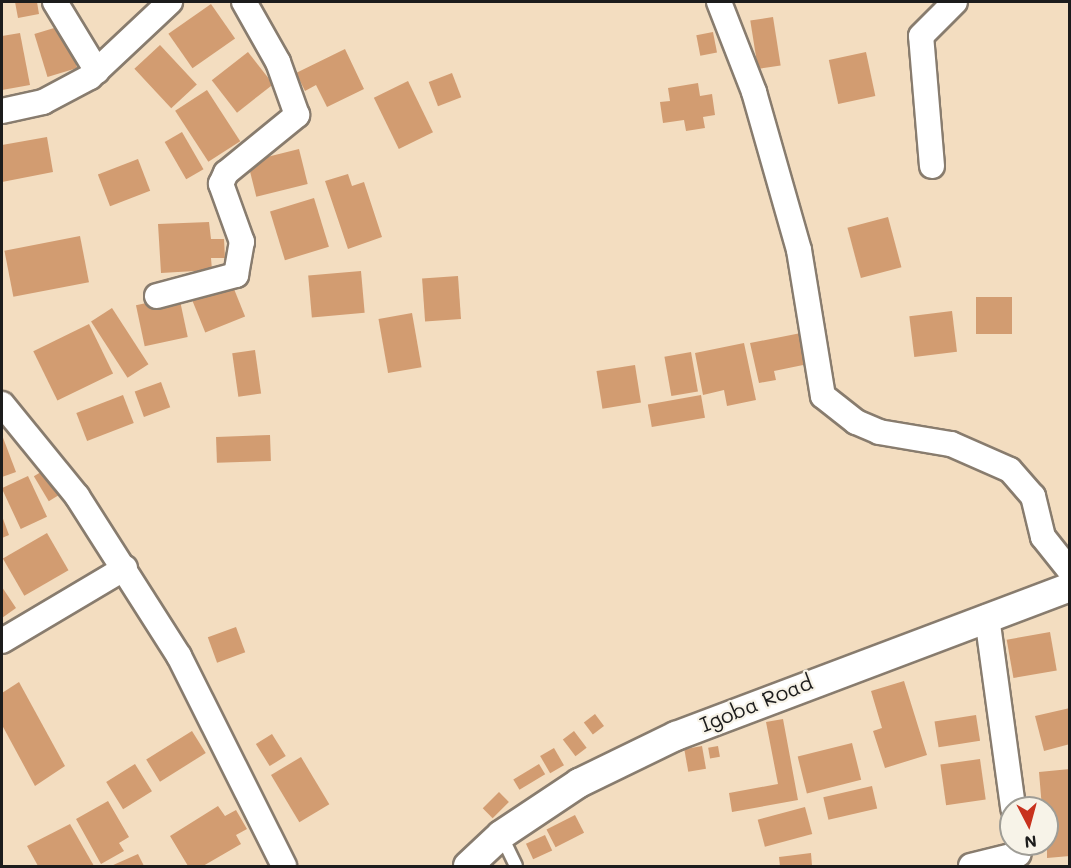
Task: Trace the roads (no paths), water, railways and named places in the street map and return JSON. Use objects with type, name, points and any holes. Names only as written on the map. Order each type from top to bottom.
[{"type":"street","points":[[55,2],[97,71]]},
{"type":"street","points":[[2,111],[43,102],[97,71],[170,2]]},
{"type":"street","points":[[157,296],[236,275],[242,242],[221,184],[226,173],[297,116],[278,62],[244,2]]},
{"type":"street","points":[[719,2],[754,92],[799,250],[823,396],[848,417],[879,432],[951,444],[1010,470],[1033,496],[1043,537],[1070,571]]},
{"type":"street","points":[[932,166],[921,36],[956,2]]},
{"type":"street","points":[[2,404],[77,496],[179,656],[284,867]]},
{"type":"street","points":[[2,641],[125,568]]},
{"type":"street","name":"Igoba Road","points":[[468,867],[501,835],[579,783],[676,736],[1070,586]]},
{"type":"street","points":[[987,617],[1010,796]]},
{"type":"street","points":[[971,867],[1015,856]]},
{"type":"lane","points":[[501,835],[516,867]]}]
